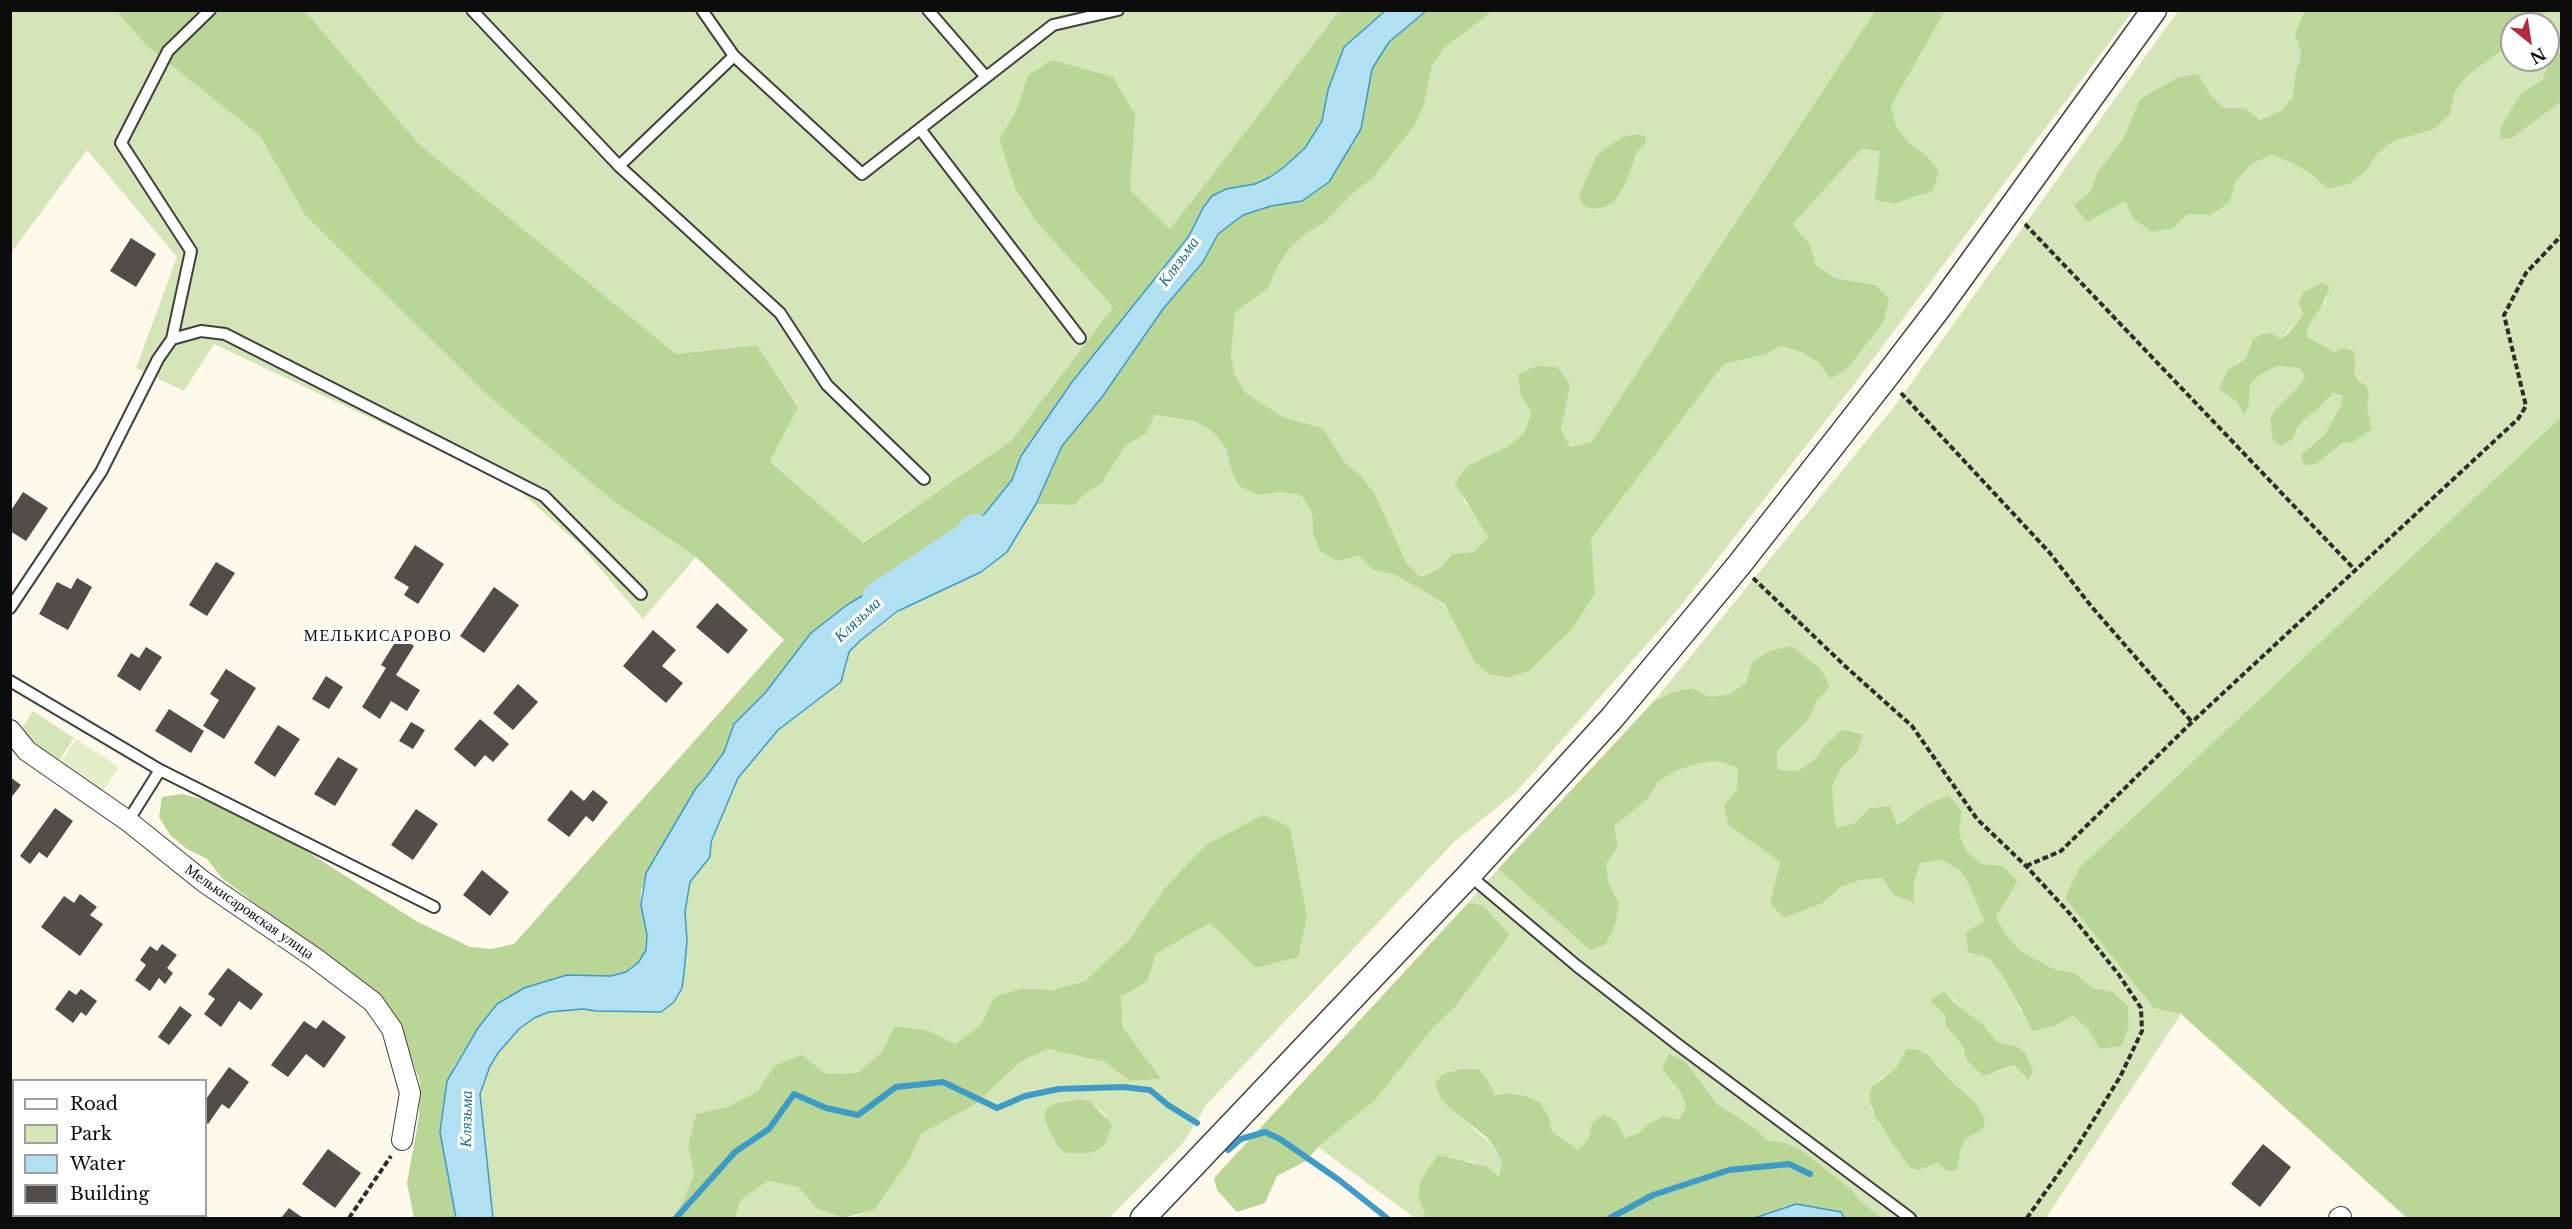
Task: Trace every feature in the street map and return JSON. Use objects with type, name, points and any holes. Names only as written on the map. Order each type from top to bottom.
[{"type":"street","points":[[1143,1218],[1469,875],[1612,718],[1739,565],[1886,377],[2154,10]]},
{"type":"street","name":"Мелькисаровская улица","points":[[10,730],[27,751],[128,821],[204,882],[315,958],[373,1002],[393,1029],[410,1093],[402,1140]]},
{"type":"lane","points":[[10,609],[101,472],[158,359],[172,339],[191,251],[121,143],[168,51],[210,10]]},
{"type":"lane","points":[[472,10],[619,166],[780,313],[828,385],[924,479]]},
{"type":"lane","points":[[702,10],[734,56],[862,174],[1053,25],[1118,10]]},
{"type":"lane","points":[[928,10],[986,77]]},
{"type":"lane","points":[[619,166],[734,56]]},
{"type":"lane","points":[[920,129],[1080,338]]},
{"type":"lane","points":[[172,339],[201,331],[225,334],[544,496],[641,594]]},
{"type":"lane","points":[[10,681],[160,770],[434,906]]},
{"type":"lane","points":[[128,821],[160,770]]},
{"type":"lane","points":[[1469,875],[1577,966],[1677,1044],[1910,1218]]},
{"type":"path","points":[[2011,208],[2356,571]]},
{"type":"path","points":[[2026,866],[2061,851],[2192,722],[2518,419],[2526,405],[2504,315],[2526,273],[2562,235]]},
{"type":"path","points":[[1886,377],[2049,552],[2091,606],[2192,722]]},
{"type":"path","points":[[1739,565],[1912,726],[1977,819],[2026,866],[2071,915],[2119,975],[2141,1008],[2142,1031],[2120,1077],[2075,1150],[2028,1218]]},
{"type":"path","points":[[349,1218],[402,1140]]},
{"type":"green space","points":[[11,11],[116,11],[147,46],[260,136],[305,215],[621,507],[696,557],[643,619],[581,546],[514,486],[214,344],[184,391],[136,368],[177,257],[87,150],[11,253]]},
{"type":"green space","points":[[116,11],[305,11],[419,144],[676,354],[757,345],[798,407],[770,461],[863,543],[1012,440],[1113,307],[1034,219],[1015,188],[999,139],[1017,109],[1028,75],[1052,60],[1113,77],[1135,115],[1130,190],[1170,229],[1339,11],[1385,11],[1344,47],[1328,90],[1322,121],[1305,148],[1270,177],[1241,187],[1203,208],[1189,236],[1072,382],[1021,456],[1012,480],[974,527],[931,566],[917,574],[888,581],[802,645],[765,693],[734,724],[724,752],[696,788],[641,890],[641,905],[647,935],[646,950],[638,963],[626,972],[611,976],[567,975],[488,1017],[478,1028],[453,1068],[456,1218],[414,1218],[407,1183],[419,1117],[420,1082],[397,1017],[379,998],[222,878],[207,859],[187,849],[170,835],[159,817],[162,797],[182,794],[242,810],[416,921],[470,947],[491,949],[514,944],[784,640],[696,557],[621,507],[493,400],[305,215],[260,136],[147,46]]},
{"type":"green space","points":[[305,11],[1339,11],[1170,229],[1130,190],[1130,170],[1028,75],[1017,109],[999,139],[1015,188],[1034,219],[1113,307],[1012,440],[862,543],[770,460],[798,406],[757,345],[676,354],[419,144]]},
{"type":"green space","points":[[1426,11],[1493,11],[1444,48],[1432,66],[1423,108],[1413,128],[1372,179],[1355,191],[1325,222],[1305,234],[1289,249],[1268,288],[1235,313],[1231,355],[1235,376],[1246,393],[1283,417],[1323,428],[1345,463],[1361,476],[1374,493],[1406,562],[1420,577],[1439,569],[1452,554],[1473,552],[1488,537],[1455,483],[1467,466],[1508,446],[1524,433],[1531,413],[1521,395],[1518,374],[1537,366],[1557,367],[1570,385],[1561,429],[1570,447],[1591,442],[1875,11],[1945,11],[1891,106],[1896,126],[1910,144],[1927,156],[1939,172],[1932,192],[1895,204],[1875,200],[1880,151],[1861,149],[1793,224],[1810,245],[1816,265],[1835,278],[1876,285],[1889,300],[1883,323],[1849,367],[1831,379],[1819,363],[1801,352],[1781,346],[1764,355],[1724,364],[1591,539],[1595,593],[1572,629],[1529,671],[1510,677],[1491,675],[1475,662],[1445,605],[1393,574],[1373,570],[1359,556],[1338,561],[1320,551],[1313,533],[1312,513],[1301,495],[1280,492],[1259,495],[1239,486],[1231,469],[1226,449],[1213,432],[1195,421],[1155,415],[1146,434],[1125,446],[1102,483],[1085,494],[1075,505],[1036,504],[1062,446],[1102,397],[1163,309],[1203,262],[1218,234],[1243,215],[1271,206],[1302,201],[1329,182],[1361,129],[1372,69],[1389,42]]},
{"type":"green space","points":[[1493,11],[1875,11],[1591,442],[1570,447],[1561,429],[1564,407],[1521,395],[1531,413],[1524,433],[1508,446],[1467,466],[1464,501],[1478,517],[1488,537],[1473,552],[1452,554],[1439,569],[1420,577],[1406,562],[1361,476],[1345,463],[1323,428],[1283,417],[1246,393],[1235,376],[1231,355],[1235,313],[1268,288],[1289,249],[1305,234],[1325,222],[1355,191],[1372,179],[1413,128],[1423,108],[1432,66],[1444,48]],"holes":[[[1645,144],[1637,152],[1626,182],[1583,186],[1596,156],[1604,149]]]},
{"type":"green space","points":[[1945,11],[2133,11],[1852,387],[1679,608],[1515,793],[1454,842],[1207,1104],[1183,1143],[1109,1218],[849,1218],[874,1210],[909,1161],[921,1134],[976,1104],[1020,1062],[1048,1049],[1105,1062],[1130,1081],[1160,1079],[1123,1028],[1121,997],[1147,982],[1156,954],[1210,923],[1255,968],[1307,916],[1290,827],[1165,888],[1130,939],[1085,981],[1053,990],[1022,988],[994,997],[981,1025],[955,1044],[927,1030],[895,1026],[881,1053],[857,1073],[826,1074],[774,1066],[757,1092],[729,1106],[696,1114],[688,1145],[694,1174],[682,1203],[672,1218],[493,1218],[480,1094],[490,1066],[498,1053],[519,1029],[534,1018],[549,1012],[583,1009],[661,1012],[686,957],[685,912],[690,881],[709,857],[711,842],[738,778],[778,730],[829,692],[846,667],[849,652],[861,640],[912,603],[981,572],[1022,526],[1036,504],[1076,505],[1085,494],[1102,483],[1125,446],[1146,434],[1155,415],[1195,421],[1213,432],[1226,449],[1231,469],[1259,495],[1280,492],[1301,495],[1312,513],[1313,533],[1338,561],[1359,556],[1373,570],[1393,574],[1422,590],[1445,606],[1464,642],[1591,539],[1724,364],[1764,355],[1781,346],[1801,352],[1819,363],[1849,367],[1883,323],[1876,285],[1835,278],[1816,265],[1810,245],[1793,224],[1861,149],[1880,150],[1895,204],[1932,192],[1927,156],[1910,144],[1896,126],[1891,106]],"holes":[[[1078,1099],[1090,1101],[1106,1116],[1047,1108],[1057,1103]]]},
{"type":"green space","points":[[2178,11],[2304,11],[2295,33],[2301,54],[2295,75],[2293,96],[2281,111],[2260,120],[2244,108],[2224,108],[2209,93],[2178,77],[2140,99],[2123,139],[2097,173],[2090,192],[2074,205],[2125,201],[2135,219],[2173,228],[2188,214],[2213,215],[2230,202],[2236,181],[2252,164],[2271,155],[2311,174],[2327,189],[2366,171],[2378,153],[2394,141],[2435,129],[2450,114],[2455,92],[2467,76],[2500,52],[2500,72],[2545,72],[2542,80],[2523,92],[2512,138],[2561,102],[2561,417],[2080,867],[2154,1007],[2181,1014],[2046,1218],[1882,1218],[1860,1201],[1851,1189],[1783,1142],[1766,1140],[1756,1129],[1717,1104],[1687,1063],[1669,1054],[1662,1069],[1681,1093],[1686,1107],[1679,1121],[1650,1123],[1638,1133],[1624,1138],[1592,1123],[1588,1139],[1578,1150],[1552,1131],[1548,1116],[1526,1096],[1509,1093],[1493,1095],[1488,1080],[1440,1097],[1496,1149],[1502,1163],[1499,1178],[1472,1162],[1456,1161],[1418,1194],[1426,1218],[1415,1218],[1318,1147],[1375,1100],[1432,1029],[1455,1007],[1510,935],[1483,905],[1468,903],[1498,869],[1590,950],[1619,903],[1609,884],[1606,864],[1618,846],[1614,826],[1647,800],[1658,782],[1676,771],[1696,764],[1717,761],[1738,768],[1737,789],[1724,805],[1728,825],[1780,862],[1770,903],[1825,903],[1841,887],[1861,880],[1882,878],[1894,895],[1914,883],[1920,863],[1941,860],[1960,870],[1971,889],[1984,921],[1968,951],[1989,958],[2002,975],[2022,1013],[2054,1026],[2073,1016],[2089,1030],[2099,1049],[2129,1026],[2128,1006],[2113,992],[2093,988],[2075,973],[2054,969],[2019,950],[2006,934],[1996,917],[2018,881],[2003,866],[1982,864],[1966,851],[1959,832],[1962,812],[1913,814],[1896,825],[1889,806],[1870,808],[1855,823],[1836,828],[1832,787],[1841,768],[1857,753],[1863,733],[1843,729],[1827,743],[1814,760],[1797,772],[1778,770],[1777,751],[1808,720],[1815,702],[1830,686],[1752,662],[1746,682],[1730,694],[1710,697],[1692,688],[1672,692],[1654,701],[1894,407]],"holes":[[[2327,297],[2308,326],[2307,338],[2334,352],[2343,348],[2356,361],[2354,371],[2369,397],[2367,409],[2353,442],[2343,444],[2316,464],[2308,448],[2325,434],[2340,407],[2343,396],[2333,393],[2318,409],[2301,421],[2297,432],[2276,409],[2299,386],[2305,376],[2299,368],[2277,366],[2258,376],[2250,384],[2249,405],[2244,414],[2237,402],[2219,389],[2237,363],[2246,358],[2253,339],[2262,334],[2272,333],[2281,339],[2303,315],[2299,304]],[[1952,998],[1958,1006],[1984,1025],[1997,1042],[2016,1046],[2027,1080],[2014,1065],[1994,1073],[1963,1052],[1960,1042],[1946,1026],[1945,1015]],[[1936,1063],[1951,1081],[1975,1102],[1957,1170],[1939,1163],[1919,1170],[1880,1126],[1871,1108],[1879,1080],[1896,1068]]]},
{"type":"green space","points":[[2304,11],[2549,11],[2500,12],[2500,52],[2467,76],[2455,92],[2450,114],[2435,129],[2394,141],[2378,153],[2366,171],[2349,184],[2327,189],[2311,174],[2271,155],[2252,164],[2236,181],[2230,202],[2212,215],[2188,214],[2173,228],[2152,232],[2134,219],[2125,201],[2087,222],[2074,205],[2090,192],[2097,173],[2123,139],[2140,99],[2178,77],[2198,74],[2209,93],[2224,108],[2244,108],[2260,120],[2281,111],[2293,96],[2295,75],[2301,54],[2295,34]]},
{"type":"green space","points":[[2549,11],[2561,11],[2561,53],[2560,12]]},
{"type":"green space","points":[[2561,53],[2561,102],[2512,138],[2501,139],[2500,129],[2516,101],[2523,92],[2542,80],[2545,72],[2560,72]]},
{"type":"green space","points":[[1639,134],[1646,137],[1645,144],[1637,152],[1626,182],[1615,201],[1605,207],[1593,209],[1583,205],[1579,195],[1596,156],[1623,137]]},
{"type":"green space","points":[[2321,283],[2330,287],[2321,307],[2308,326],[2307,337],[2334,352],[2343,348],[2353,351],[2356,361],[2354,371],[2358,380],[2367,387],[2369,397],[2367,409],[2372,429],[2353,442],[2342,444],[2316,464],[2304,465],[2301,455],[2325,434],[2340,407],[2343,396],[2333,393],[2318,409],[2302,421],[2291,440],[2281,446],[2273,440],[2270,419],[2305,376],[2299,368],[2277,366],[2258,376],[2250,384],[2249,405],[2244,415],[2237,402],[2219,389],[2228,370],[2246,358],[2253,339],[2262,334],[2272,333],[2281,339],[2289,332],[2303,315],[2299,304],[2303,293]]},
{"type":"green space","points":[[2561,417],[2561,1218],[2407,1218],[2181,1014],[2154,1008],[2065,898],[2080,867]]},
{"type":"green space","points":[[1791,646],[1820,668],[1830,686],[1816,702],[1808,720],[1777,751],[1778,770],[1798,771],[1814,760],[1827,743],[1843,729],[1863,734],[1857,753],[1841,768],[1832,787],[1836,828],[1855,823],[1870,808],[1890,806],[1897,825],[1930,803],[1949,796],[1962,812],[1959,832],[1966,851],[1982,864],[2003,866],[2018,881],[1996,917],[2006,934],[2019,950],[2054,969],[2075,973],[2093,988],[2113,992],[2128,1006],[2129,1026],[2121,1046],[2099,1049],[2089,1030],[2073,1016],[2054,1026],[2033,1031],[2002,975],[1989,958],[1968,952],[1966,932],[1984,921],[1971,889],[1960,870],[1941,860],[1920,863],[1914,883],[1914,903],[1894,895],[1882,878],[1861,880],[1841,887],[1825,902],[1784,918],[1770,903],[1780,862],[1728,825],[1724,805],[1737,789],[1738,768],[1717,761],[1696,764],[1676,771],[1658,782],[1647,800],[1614,826],[1618,846],[1606,864],[1609,884],[1619,903],[1615,924],[1606,944],[1590,950],[1498,869],[1654,701],[1672,692],[1692,688],[1710,697],[1730,694],[1746,682],[1752,662],[1770,651]]},
{"type":"green space","points":[[33,711],[74,738],[58,762],[20,731]]},
{"type":"green space","points":[[76,739],[119,767],[103,791],[60,763]]},
{"type":"green space","points":[[1263,815],[1290,827],[1307,916],[1298,957],[1255,968],[1210,923],[1156,954],[1147,982],[1121,997],[1123,1028],[1161,1079],[1130,1081],[1105,1062],[1048,1049],[1020,1062],[976,1104],[921,1134],[909,1161],[874,1210],[843,1218],[817,1209],[798,1187],[768,1181],[741,1200],[735,1218],[672,1218],[682,1203],[694,1174],[688,1145],[696,1114],[729,1106],[757,1092],[774,1066],[802,1055],[826,1074],[857,1073],[881,1053],[895,1026],[927,1030],[955,1044],[981,1025],[994,997],[1022,988],[1053,990],[1085,981],[1130,939],[1165,888],[1206,845]]},
{"type":"green space","points":[[1468,903],[1483,905],[1510,935],[1455,1007],[1432,1029],[1375,1100],[1318,1147],[1306,1161],[1277,1176],[1265,1203],[1237,1212],[1217,1190],[1214,1178]]},
{"type":"green space","points":[[1944,992],[1958,1006],[1984,1025],[1997,1042],[2016,1046],[2025,1053],[2033,1071],[2028,1080],[2014,1065],[1983,1076],[1968,1061],[1960,1042],[1946,1026],[1945,1015],[1930,1000]]},
{"type":"green space","points":[[1907,1049],[1918,1050],[1928,1055],[1951,1081],[1975,1102],[1985,1119],[1983,1129],[1965,1139],[1957,1170],[1947,1171],[1938,1163],[1919,1170],[1909,1167],[1875,1117],[1869,1097],[1872,1087],[1896,1068]]},
{"type":"green space","points":[[1669,1054],[1686,1062],[1717,1104],[1756,1129],[1766,1140],[1783,1142],[1799,1149],[1851,1189],[1860,1201],[1882,1218],[1844,1218],[1840,1212],[1796,1204],[1755,1218],[1426,1218],[1418,1195],[1421,1180],[1438,1155],[1487,1167],[1499,1177],[1502,1163],[1496,1149],[1486,1137],[1440,1097],[1435,1082],[1444,1074],[1461,1069],[1478,1069],[1488,1080],[1494,1095],[1509,1093],[1526,1096],[1540,1103],[1548,1116],[1552,1131],[1578,1150],[1588,1139],[1592,1123],[1604,1114],[1618,1123],[1624,1138],[1638,1133],[1650,1123],[1664,1116],[1679,1120],[1686,1107],[1681,1093],[1662,1069]]},
{"type":"green space","points":[[1079,1099],[1090,1101],[1112,1125],[1105,1144],[1097,1150],[1088,1153],[1067,1153],[1058,1147],[1044,1119],[1047,1108],[1057,1103]]},
{"type":"green space","points":[[768,1181],[798,1187],[817,1209],[843,1218],[735,1218],[741,1200]]},
{"type":"water","points":[[1385,11],[1426,11],[1389,42],[1372,69],[1361,129],[1329,182],[1302,201],[1271,206],[1243,215],[1218,234],[1203,262],[1163,309],[1102,397],[1062,446],[1036,504],[1007,552],[981,572],[898,611],[861,640],[849,652],[841,682],[778,730],[738,778],[711,842],[710,857],[690,882],[685,912],[687,941],[682,988],[674,1002],[661,1012],[583,1009],[549,1012],[534,1018],[519,1029],[498,1053],[490,1066],[480,1094],[493,1218],[456,1218],[440,1132],[447,1081],[478,1028],[497,1004],[524,988],[567,975],[611,976],[626,972],[638,963],[646,950],[647,935],[641,905],[646,873],[696,788],[724,752],[734,724],[765,693],[811,633],[847,605],[875,588],[888,581],[917,574],[931,566],[974,527],[1012,480],[1021,456],[1072,382],[1189,236],[1203,208],[1212,196],[1226,189],[1255,184],[1270,177],[1305,148],[1322,121],[1328,90],[1344,47]]},
{"type":"water","points":[[1796,1204],[1841,1212],[1844,1218],[1755,1218]]},
{"type":"building","points":[[131,238],[156,254],[136,287],[110,271]]},
{"type":"building","points":[[23,492],[48,508],[26,541],[10,531],[10,512]]},
{"type":"building","points":[[415,545],[444,564],[418,604],[404,595],[409,587],[394,578]]},
{"type":"building","points":[[216,562],[235,573],[207,616],[189,605]]},
{"type":"building","points":[[77,578],[92,587],[68,630],[39,614],[57,582],[71,589]]},
{"type":"building","points":[[494,587],[519,605],[484,653],[460,636]]},
{"type":"building","points":[[717,603],[748,630],[728,654],[696,627]]},
{"type":"building","points":[[653,630],[676,650],[662,666],[683,683],[666,703],[623,666]]},
{"type":"building","points":[[399,636],[414,646],[396,675],[420,690],[407,711],[391,701],[380,719],[362,707],[386,668],[381,665]]},
{"type":"building","points":[[146,647],[162,657],[140,691],[117,676],[131,653],[139,658]]},
{"type":"building","points":[[226,669],[256,688],[224,739],[203,726],[219,700],[210,694]]},
{"type":"building","points":[[326,676],[343,687],[329,709],[312,699]]},
{"type":"building","points":[[518,684],[538,702],[513,730],[493,713]]},
{"type":"building","points":[[169,709],[204,731],[191,753],[155,731]]},
{"type":"building","points":[[480,719],[509,744],[493,762],[485,755],[475,767],[454,749]]},
{"type":"building","points":[[411,722],[425,730],[413,749],[399,741]]},
{"type":"building","points":[[278,725],[300,739],[275,777],[254,763]]},
{"type":"building","points":[[338,757],[358,769],[335,806],[314,794]]},
{"type":"building","points":[[10,777],[21,785],[10,799]]},
{"type":"building","points":[[571,790],[584,801],[593,790],[608,802],[593,822],[586,816],[569,837],[547,820]]},
{"type":"building","points":[[55,808],[73,821],[47,858],[39,852],[30,864],[20,856]]},
{"type":"building","points":[[416,809],[438,824],[413,860],[391,845]]},
{"type":"building","points":[[482,870],[509,892],[490,916],[463,895]]},
{"type":"building","points":[[80,894],[97,907],[90,915],[103,924],[80,956],[41,927],[64,896],[74,903]]},
{"type":"building","points":[[162,944],[177,955],[167,968],[173,973],[165,984],[159,978],[150,991],[135,980],[146,965],[140,960],[150,946],[157,951]]},
{"type":"building","points":[[228,968],[263,994],[251,1010],[239,1001],[221,1027],[204,1014],[215,999],[208,994]]},
{"type":"building","points":[[81,989],[97,1001],[86,1016],[81,1012],[73,1023],[55,1009],[69,990],[76,995]]},
{"type":"building","points":[[180,1006],[192,1015],[169,1045],[158,1037]]},
{"type":"building","points":[[323,1020],[346,1037],[324,1068],[306,1054],[288,1077],[271,1065],[304,1021],[316,1029]]},
{"type":"building","points":[[229,1067],[249,1082],[229,1109],[222,1104],[208,1124],[207,1098]]},
{"type":"building","points":[[2263,1144],[2291,1167],[2260,1207],[2231,1184]]},
{"type":"building","points":[[328,1149],[361,1173],[335,1208],[302,1184]]},
{"type":"building","points":[[289,1208],[303,1218],[281,1218]]},
{"type":"waterway","name":"Клязьма","points":[[880,599],[969,540],[975,532]]},
{"type":"waterway","points":[[676,1218],[735,1152],[769,1129],[794,1094],[826,1108],[858,1115],[896,1087],[943,1082],[997,1108],[1025,1096],[1059,1089],[1123,1087],[1150,1090],[1168,1105],[1197,1123]]},
{"type":"waterway","points":[[1228,1150],[1241,1139],[1265,1132],[1280,1139],[1339,1180],[1387,1218]]},
{"type":"waterway","points":[[1610,1218],[1653,1195],[1729,1170],[1789,1164],[1810,1174]]},
{"type":"district","name":"МЕЛЬКИСАРОВО","points":[[378,636]]}]
